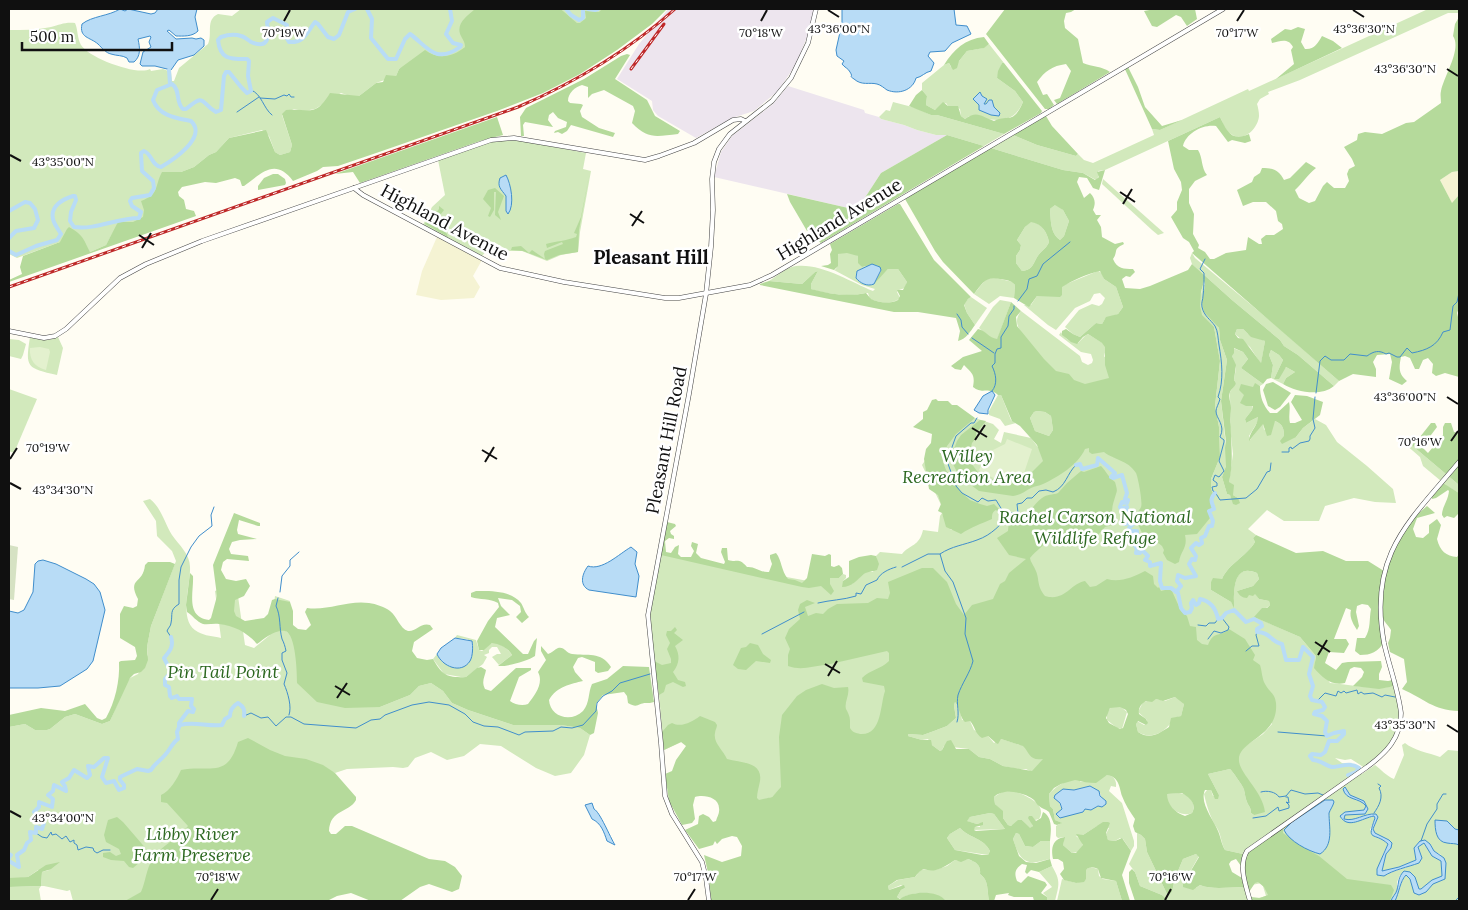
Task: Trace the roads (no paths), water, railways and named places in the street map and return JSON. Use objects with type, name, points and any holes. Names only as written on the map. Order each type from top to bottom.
[{"type":"street","name":"Pleasant Hill Road","points":[[708,901],[706,878],[702,862],[672,814],[665,796],[660,724],[648,618],[706,294],[711,247],[713,167],[723,143],[738,126],[772,101],[794,74],[808,43],[816,9]]},
{"type":"street","name":"Highland Avenue","points":[[9,331],[44,338],[55,336],[66,329],[115,282],[135,269],[193,244],[354,188],[505,270],[578,285],[665,298],[706,294],[750,284],[772,276],[1223,9]]},
{"type":"street","points":[[354,188],[499,138],[517,138],[645,160],[694,143],[728,122],[739,119],[745,121]]},
{"type":"street","points":[[728,122],[735,123],[738,126]]},
{"type":"street","points":[[1250,901],[1244,874],[1244,859],[1247,851],[1328,796],[1382,756],[1396,737],[1400,726],[1400,713],[1382,630],[1380,600],[1384,571],[1394,544],[1405,527],[1459,462]]},
{"type":"water","points":[[120,9],[151,14],[155,13],[158,9],[197,9],[195,17],[198,31],[196,33],[187,36],[176,36],[169,30],[167,31],[176,39],[201,38],[204,40],[204,46],[194,55],[178,60],[171,70],[155,66],[142,66],[140,64],[143,52],[151,47],[149,42],[150,36],[138,39],[138,57],[134,62],[129,62],[123,56],[104,50],[86,37],[81,29],[82,24],[91,19]]},
{"type":"water","points":[[842,9],[954,9],[956,25],[967,26],[971,34],[952,43],[945,51],[930,52],[928,56],[934,63],[931,71],[916,78],[909,88],[896,92],[887,90],[877,84],[857,81],[851,77],[849,71],[842,64],[844,61],[837,56],[836,50],[842,23]]},
{"type":"water","points":[[980,92],[987,99],[984,104],[992,100],[994,107],[1000,113],[999,116],[979,110],[979,105],[973,99]]},
{"type":"water","points":[[506,175],[512,194],[508,214],[506,211],[506,196],[499,184],[500,178]]},
{"type":"water","points":[[872,264],[880,267],[881,270],[874,284],[864,284],[856,278],[857,271]]},
{"type":"water","points":[[992,391],[995,395],[988,414],[979,413],[974,410],[983,396]]},
{"type":"water","points":[[631,547],[637,552],[635,564],[639,576],[636,597],[586,588],[583,579],[584,572],[588,566],[593,567],[605,564]]},
{"type":"water","points":[[43,560],[56,564],[86,579],[94,584],[100,592],[105,610],[93,661],[87,669],[60,686],[9,688],[9,611],[18,613],[24,610],[33,592],[35,564]]},
{"type":"water","points":[[455,638],[472,641],[470,661],[466,665],[457,668],[447,665],[437,654],[441,648]]},
{"type":"water","points":[[1090,786],[1099,791],[1106,804],[1102,807],[1098,806],[1091,810],[1085,809],[1083,812],[1060,818],[1056,814],[1062,809],[1060,803],[1054,798],[1055,795],[1063,789],[1074,790]]},
{"type":"water","points":[[1345,787],[1350,795],[1364,801],[1368,809],[1365,814],[1345,815],[1344,819],[1348,820],[1376,814],[1378,817],[1373,829],[1375,833],[1392,843],[1391,848],[1386,854],[1382,871],[1416,860],[1414,848],[1420,841],[1425,840],[1434,851],[1444,858],[1446,863],[1445,879],[1433,884],[1426,892],[1419,895],[1414,893],[1410,879],[1406,875],[1402,880],[1395,901],[1391,901],[1404,871],[1410,872],[1415,877],[1419,889],[1421,889],[1432,880],[1442,876],[1441,861],[1432,856],[1424,843],[1418,847],[1422,858],[1419,863],[1384,876],[1377,875],[1377,869],[1388,844],[1371,834],[1374,816],[1351,823],[1343,820],[1340,816],[1345,812],[1364,810],[1366,806],[1347,795],[1343,789]]},
{"type":"water","points":[[1325,800],[1333,800],[1334,802],[1329,813],[1329,841],[1320,854],[1299,845],[1284,830],[1292,822]]},
{"type":"water","points":[[592,803],[615,845],[607,841],[600,825],[592,819],[585,805]]},
{"type":"water","points":[[1435,820],[1447,821],[1455,829],[1459,830],[1459,845],[1443,842],[1438,838]]},
{"type":"waterway","points":[[9,251],[16,255],[36,246],[57,240],[61,234],[55,225],[53,210],[61,201],[73,196],[75,196],[76,200],[71,212],[70,221],[74,227],[90,227],[139,218],[141,212],[132,206],[130,201],[132,198],[150,195],[154,188],[153,181],[142,171],[141,153],[144,151],[147,153],[156,165],[161,167],[180,154],[192,141],[195,134],[195,127],[191,121],[180,119],[159,110],[153,100],[157,90],[172,84],[176,89],[179,103],[183,109],[200,100],[216,112],[221,110],[226,72],[229,72],[247,93],[251,91],[248,76],[249,61],[224,55],[219,47],[218,40],[221,37],[239,35],[257,44],[265,43],[268,36],[267,22],[273,18],[287,25],[286,37],[289,42],[302,39],[315,22],[328,37],[334,39],[339,35],[348,12],[355,9]]},
{"type":"waterway","points":[[367,9],[372,19],[371,38],[388,59],[396,59],[405,39],[410,34],[432,52],[438,54],[451,52],[460,47],[461,45],[453,43],[446,34],[452,21],[450,9]]},
{"type":"waterway","points":[[566,9],[579,20],[583,18],[583,9]]},
{"type":"waterway","points":[[588,9],[598,9]]},
{"type":"waterway","points":[[169,70],[170,84]]},
{"type":"waterway","points":[[251,90],[258,95],[272,115]]},
{"type":"waterway","points":[[260,98],[275,99],[289,94],[291,97],[294,97]]},
{"type":"waterway","points":[[237,112],[259,97]]},
{"type":"waterway","points":[[9,211],[25,202],[30,203],[35,209],[38,220],[34,228],[16,231],[9,238]]},
{"type":"waterway","points":[[1018,301],[1027,289],[1029,279],[1037,276],[1043,264],[1070,242]]},
{"type":"waterway","points":[[1205,259],[1200,269],[1204,273],[1202,307],[1204,313],[1217,330],[1222,371],[1218,397],[1220,399],[1216,414],[1222,429],[1220,437],[1224,440],[1219,461],[1224,471],[1219,477],[1215,475],[1213,480],[1217,483],[1217,486],[1212,487],[1213,491],[1220,500],[1246,498],[1257,489],[1267,472],[1270,471],[1271,463]]},
{"type":"waterway","points":[[1316,393],[1320,361],[1325,356],[1331,360],[1344,360],[1350,354],[1367,356],[1374,352],[1381,352],[1400,357],[1407,348],[1412,353],[1431,347],[1438,341],[1443,332],[1450,330],[1453,306],[1457,302],[1459,293]]},
{"type":"waterway","points":[[992,391],[996,382],[992,366],[995,363],[995,354],[997,349],[1001,348],[1001,337],[1008,326],[1009,316],[1014,306]]},
{"type":"waterway","points":[[957,314],[961,320],[962,327],[968,334]]},
{"type":"waterway","points":[[972,338],[994,353]]},
{"type":"waterway","points":[[1282,452],[1289,452],[1289,448],[1291,447],[1292,449],[1300,443],[1309,441],[1315,428],[1313,419],[1315,397]]},
{"type":"waterway","points":[[977,418],[974,423],[971,423],[956,436],[947,461],[956,486],[962,493],[978,502],[982,498],[988,501],[996,500],[1007,518]]},
{"type":"waterway","points":[[1076,465],[1080,464],[1082,469],[1097,465],[1098,458],[1115,473],[1111,477],[1122,475],[1127,493],[1125,499],[1128,500],[1127,503],[1122,502],[1120,507],[1121,509],[1127,507],[1126,511],[1132,517],[1127,517],[1125,524],[1133,522],[1129,528],[1130,531],[1137,531],[1137,536],[1141,540],[1138,545],[1134,544],[1137,549],[1136,553],[1140,553],[1142,550],[1148,556],[1145,560],[1150,562],[1150,566],[1161,563],[1160,581],[1162,588],[1171,588],[1178,593],[1181,608],[1185,613],[1190,612],[1193,600],[1196,605],[1200,599],[1212,606],[1218,619],[1234,610],[1246,622],[1254,619],[1261,623],[1262,626],[1257,629],[1257,632],[1261,632],[1282,644],[1286,660],[1299,660],[1303,647],[1313,657],[1309,674],[1313,686],[1310,696],[1312,700],[1322,702],[1325,707],[1314,714],[1322,716],[1327,721],[1325,732],[1327,736],[1344,731],[1344,734],[1337,741],[1329,741],[1325,752],[1321,755],[1312,754],[1310,756],[1313,760],[1331,767],[1349,765],[1359,768],[1356,772],[1348,775]]},
{"type":"waterway","points":[[957,722],[958,695],[973,661],[965,634],[966,618],[953,582],[945,571],[940,554],[987,535],[996,529],[1011,513],[1018,513],[1017,504],[1022,503],[1027,498],[1032,498],[1039,491],[1053,492],[1057,490],[1076,465]]},
{"type":"waterway","points":[[1176,592],[1181,586],[1177,581],[1178,575],[1185,578],[1196,576],[1189,564],[1192,559],[1195,560],[1196,556],[1191,548],[1196,543],[1199,545],[1202,543],[1201,538],[1205,536],[1209,526],[1212,526],[1213,521],[1209,511],[1214,509],[1212,499],[1215,493]]},
{"type":"waterway","points":[[171,637],[167,631],[171,624],[173,610],[179,604],[181,567],[199,536],[212,526],[211,515],[214,507]]},
{"type":"waterway","points":[[280,592],[282,576],[290,566],[290,560],[299,552]]},
{"type":"waterway","points":[[902,567],[928,554],[940,554]]},
{"type":"waterway","points":[[818,603],[856,596],[856,593],[861,594],[866,585],[896,567]]},
{"type":"waterway","points":[[278,598],[276,606],[286,651],[282,653],[282,660],[287,673],[284,684],[289,700],[289,715]]},
{"type":"waterway","points":[[762,634],[804,612]]},
{"type":"waterway","points":[[1208,639],[1214,631],[1221,633],[1228,630],[1229,627],[1222,618]]},
{"type":"waterway","points":[[1198,625],[1206,626],[1209,623],[1215,623],[1218,619]]},
{"type":"waterway","points":[[1246,651],[1252,646],[1259,646],[1257,632]]},
{"type":"waterway","points":[[9,861],[19,867],[17,855],[24,850],[27,843],[31,840],[30,832],[36,833],[36,827],[42,829],[44,823],[34,812],[39,807],[39,802],[52,807],[53,799],[48,795],[53,791],[54,785],[66,791],[62,782],[69,778],[74,770],[87,778],[90,775],[88,766],[94,767],[104,758],[108,758],[102,777],[106,783],[114,781],[119,790],[124,788],[120,777],[137,769],[151,770],[178,739],[179,723],[188,711],[193,712],[194,709],[191,706],[192,699],[179,699],[177,696],[172,698],[169,687],[165,685],[165,679],[171,672],[164,658],[171,648],[171,637]]},
{"type":"waterway","points":[[244,716],[251,713],[261,718],[268,717],[276,726],[286,717],[291,717],[304,724],[356,728],[371,720],[380,719],[385,715],[412,705],[429,702],[449,705],[465,714],[473,722],[484,726],[498,727],[519,735],[525,732],[553,731],[561,727],[572,728],[583,725],[596,711],[597,703],[603,696],[620,683],[650,674]]},
{"type":"waterway","points":[[1317,701],[1325,693],[1336,696],[1338,691],[1346,693],[1357,690],[1358,694],[1361,692],[1364,694],[1373,693],[1382,697],[1385,695],[1395,697]]},
{"type":"waterway","points":[[180,725],[222,725],[225,719],[230,716],[232,708],[238,703],[244,709],[244,716]]},
{"type":"waterway","points":[[1278,732],[1327,736]]},
{"type":"waterway","points":[[1374,813],[1381,798],[1379,788],[1381,786],[1378,784]]},
{"type":"waterway","points":[[1261,792],[1271,792],[1279,797],[1286,796],[1291,790],[1305,794],[1318,793],[1323,795]]},
{"type":"waterway","points":[[1421,841],[1427,824],[1437,809],[1437,804],[1443,794],[1446,794]]},
{"type":"waterway","points":[[1253,818],[1266,816],[1278,807],[1279,811],[1289,808],[1286,802],[1289,803],[1288,797],[1286,797]]},
{"type":"waterway","points":[[36,833],[47,838],[51,832],[52,835],[56,834],[62,839],[66,836],[70,842],[74,840],[78,850],[86,847],[93,848],[97,853],[103,850],[110,850]]},
{"type":"waterway","points":[[9,854],[11,855],[9,858]]},
{"type":"waterway","points":[[1455,901],[1459,897]]},
{"type":"railway","points":[[9,287],[518,107],[560,87],[601,64],[639,39],[675,9]]},
{"type":"railway","points":[[631,69],[664,24]]},
{"type":"district","name":"Pleasant Hill","points":[[651,257]]},
{"type":"park label","name":"Willey Recreation Area","points":[[967,465]]},
{"type":"park label","name":"Rachel Carson National Wildlife Refuge","points":[[1095,526]]},
{"type":"park label","name":"Pin Tail Point","points":[[223,671]]},
{"type":"park label","name":"Libby River Farm Preserve","points":[[192,843]]}]
